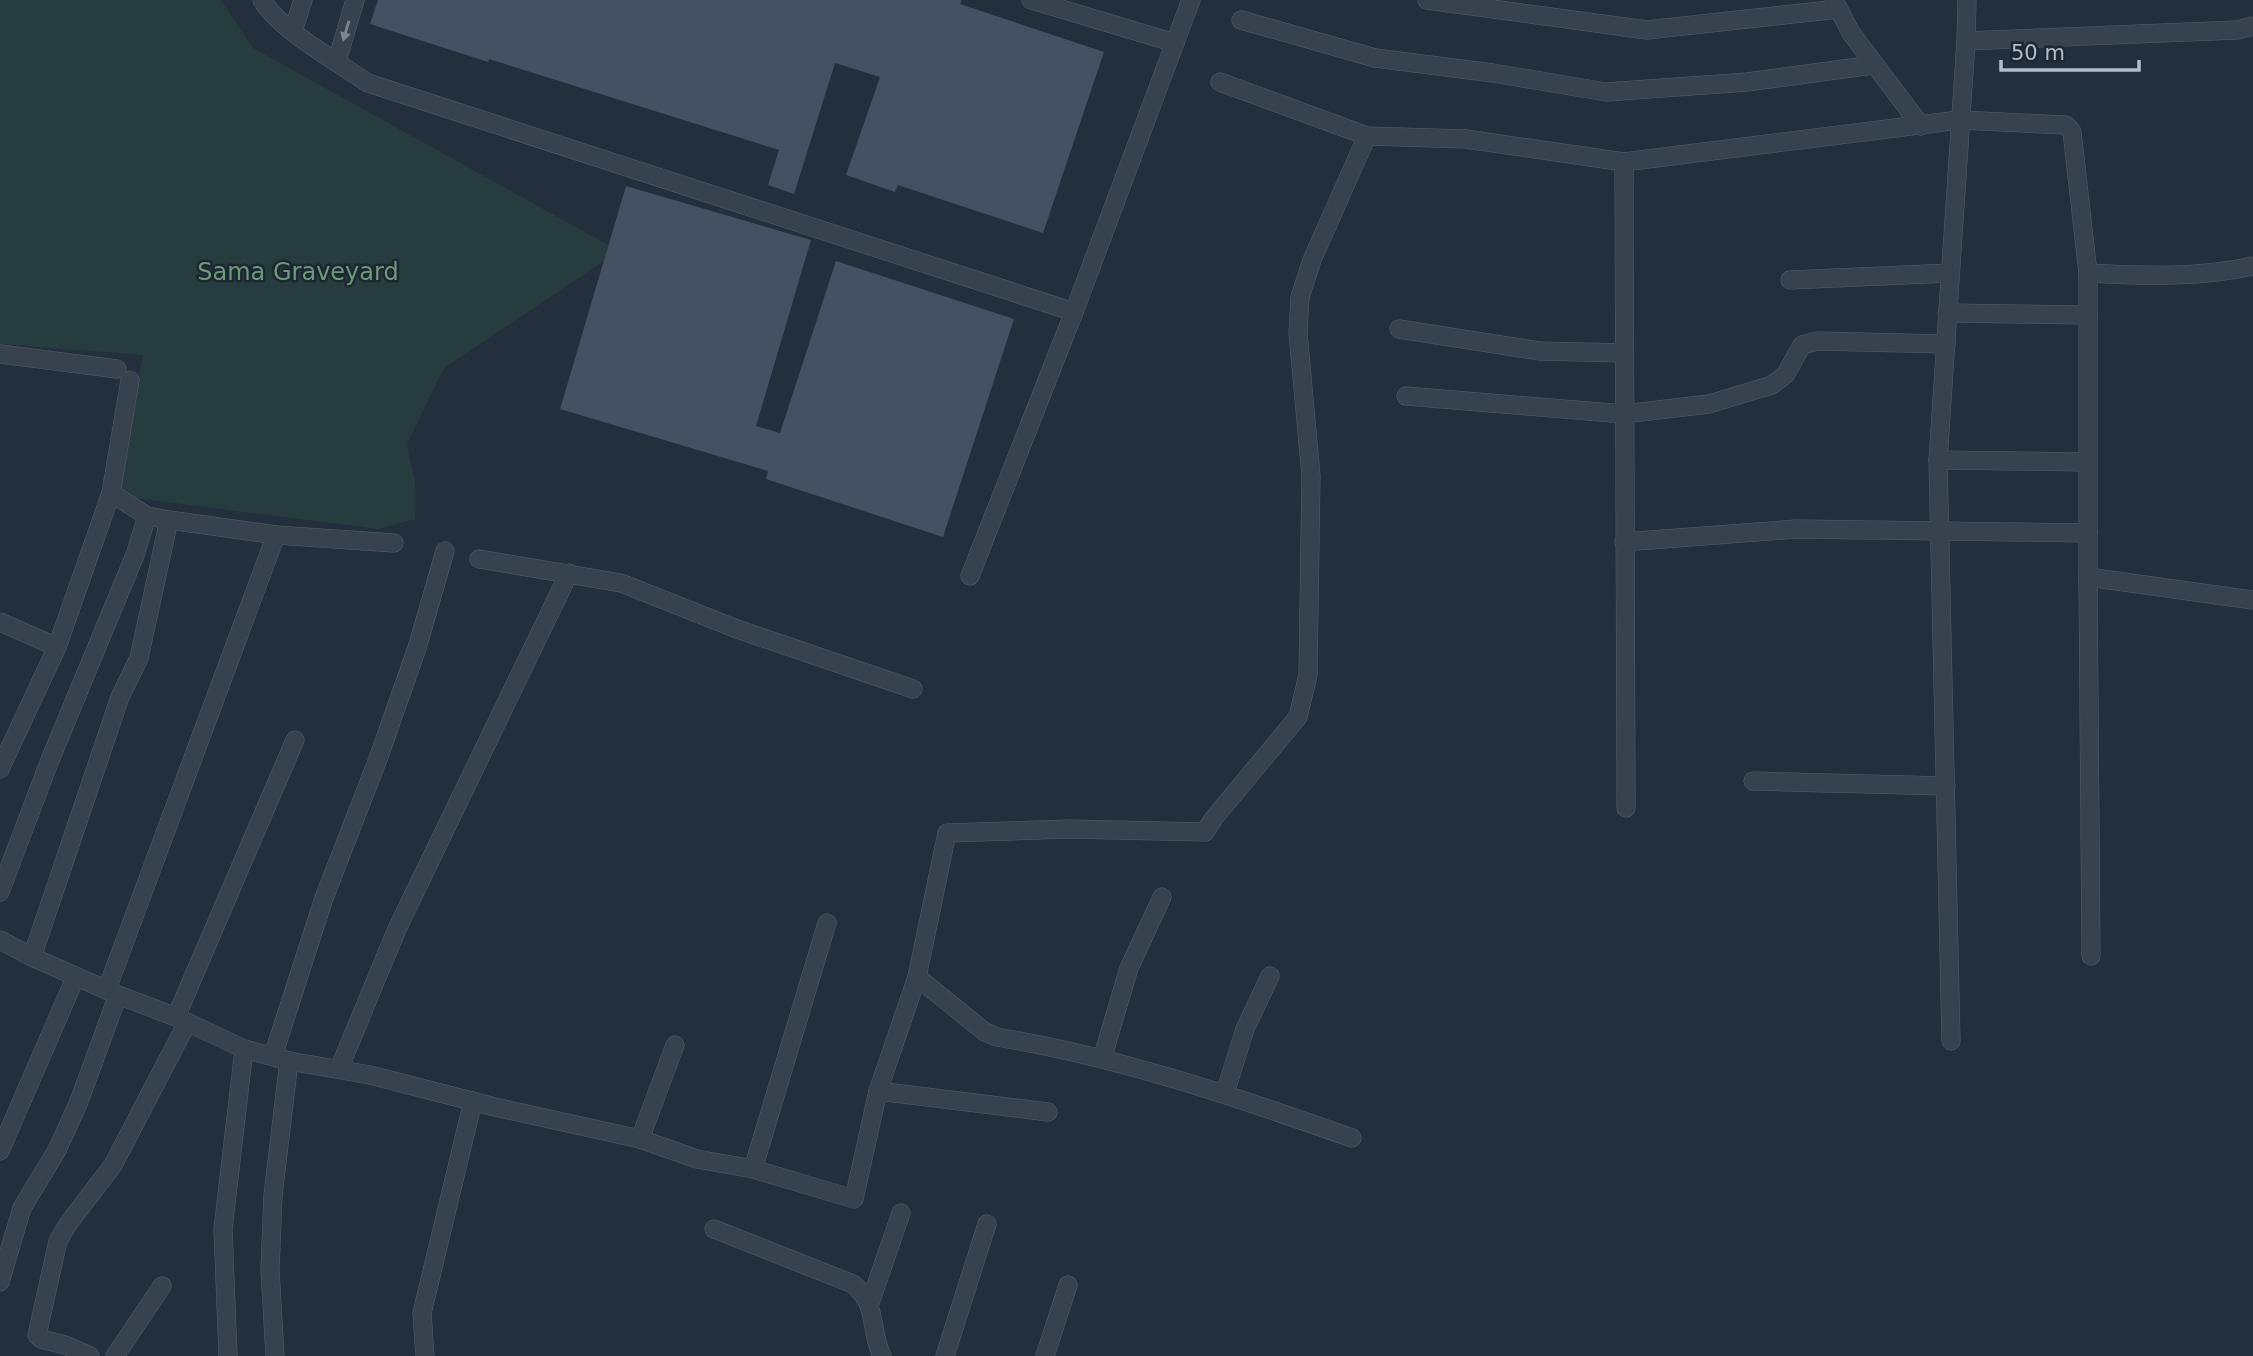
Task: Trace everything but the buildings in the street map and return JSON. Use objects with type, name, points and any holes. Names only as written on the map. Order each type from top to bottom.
[{"type":"street","points":[[262,0],[267,8],[293,31],[368,83],[1074,312]]},
{"type":"street","points":[[293,31],[303,0]]},
{"type":"street","points":[[337,61],[355,0]]},
{"type":"street","points":[[1031,0],[1175,43]]},
{"type":"street","points":[[970,576],[1074,312],[1191,0]]},
{"type":"street","points":[[1427,0],[1647,30],[1836,5],[1873,65],[1921,126]]},
{"type":"street","points":[[1951,1041],[1938,460],[1967,0]]},
{"type":"street","points":[[1241,20],[1375,58],[1493,73],[1606,93],[1747,82],[1873,65]]},
{"type":"street","points":[[1966,41],[2237,30],[2253,26]]},
{"type":"street","points":[[1220,82],[1367,136],[1466,139],[1624,162],[1959,120],[2066,125],[2072,132],[2088,273],[2091,956]]},
{"type":"street","points":[[0,940],[32,957],[244,1049],[639,1139],[696,1159],[753,1169],[854,1199],[878,1091],[917,977],[947,833],[1069,829],[1205,832],[1298,717],[1308,675],[1311,476],[1298,333],[1300,298],[1312,260],[1367,136]]},
{"type":"street","points":[[1624,162],[1626,808]]},
{"type":"street","points":[[2088,273],[2163,277],[2253,266]]},
{"type":"street","points":[[1790,280],[1950,273]]},
{"type":"street","points":[[1947,313],[2088,316]]},
{"type":"street","points":[[1399,329],[1540,351],[1624,353]]},
{"type":"street","points":[[1406,396],[1624,414],[1709,404],[1772,386],[1786,374],[1802,345],[1817,341],[1946,344]]},
{"type":"street","points":[[0,355],[123,375],[111,493],[57,647],[0,769]]},
{"type":"street","points":[[1938,460],[2087,462]]},
{"type":"street","points":[[111,493],[146,516],[276,535],[394,543]]},
{"type":"street","points":[[0,892],[50,760],[125,579],[146,516]]},
{"type":"street","points":[[32,957],[120,696],[139,658],[169,520]]},
{"type":"street","points":[[1624,542],[1796,529],[2088,533]]},
{"type":"street","points":[[0,1282],[22,1208],[57,1150],[67,1127],[276,535]]},
{"type":"street","points":[[275,1356],[270,1270],[281,1058],[324,898],[417,649],[445,551]]},
{"type":"street","points":[[479,559],[621,583],[737,629],[913,689]]},
{"type":"street","points":[[339,1069],[397,929],[569,573]]},
{"type":"street","points":[[2088,577],[2253,600]]},
{"type":"street","points":[[0,622],[57,647]]},
{"type":"street","points":[[90,1356],[65,1345],[41,1339],[37,1335],[58,1241],[68,1223],[113,1165],[181,1020],[295,740]]},
{"type":"street","points":[[1753,781],[1946,786]]},
{"type":"street","points":[[1102,1059],[1129,968],[1162,898]]},
{"type":"street","points":[[753,1169],[827,923]]},
{"type":"street","points":[[0,1151],[76,976]]},
{"type":"street","points":[[1225,1093],[1245,1029],[1270,976]]},
{"type":"street","points":[[917,977],[985,1031],[997,1037],[1102,1059],[1225,1093],[1352,1138]]},
{"type":"street","points":[[639,1139],[675,1045]]},
{"type":"street","points":[[228,1356],[223,1229],[244,1049]]},
{"type":"street","points":[[878,1091],[1048,1112]]},
{"type":"street","points":[[425,1356],[422,1313],[473,1101]]},
{"type":"street","points":[[870,1303],[901,1213]]},
{"type":"street","points":[[945,1356],[987,1224]]},
{"type":"street","points":[[715,1229],[853,1284],[870,1303],[878,1348],[882,1356]]},
{"type":"street","points":[[1045,1356],[1068,1285]]},
{"type":"street","points":[[115,1356],[162,1286]]},
{"type":"green space","name":"Sama Graveyard","points":[[0,0],[221,0],[253,48],[619,251],[444,368],[407,444],[415,483],[415,519],[379,529],[127,497],[122,494],[118,474],[143,355],[0,344]]}]
